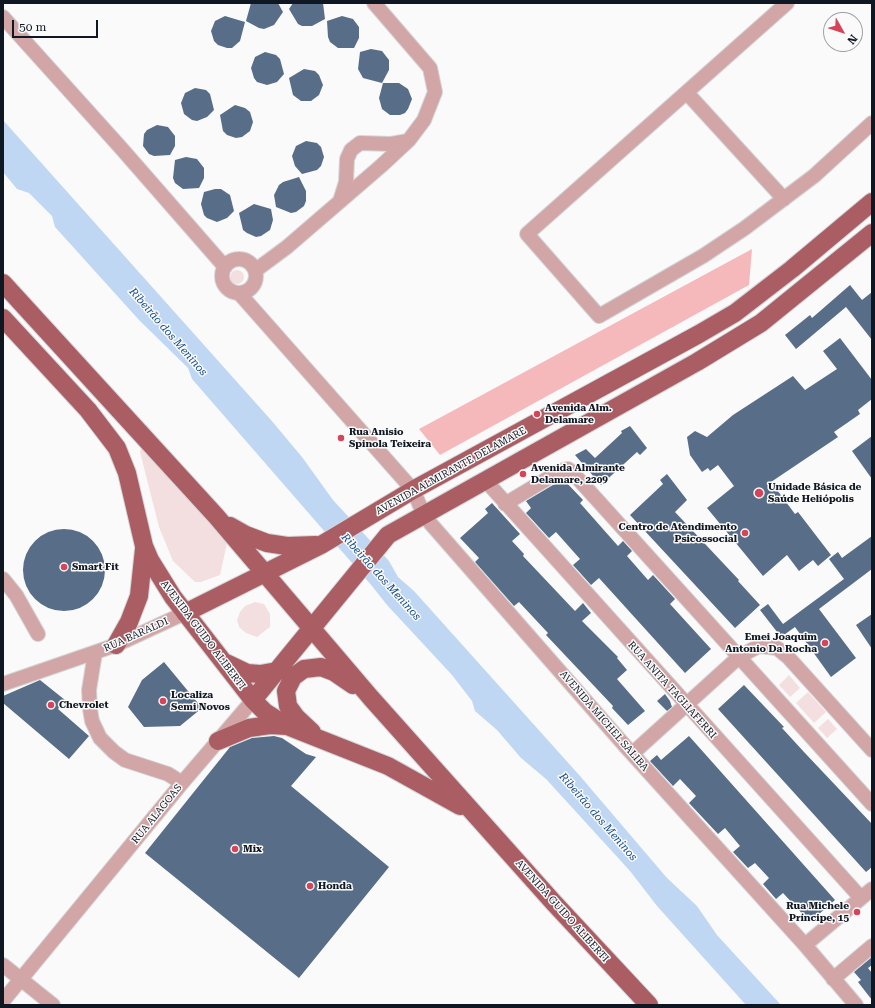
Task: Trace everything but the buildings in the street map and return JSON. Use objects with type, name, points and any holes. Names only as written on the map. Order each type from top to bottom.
[{"type":"main road","name":"AVENIDA ALMIRANTE DELAMARE","points":[[264,573],[322,544],[413,490],[699,334],[735,312],[775,282],[872,202]]},
{"type":"main road","points":[[312,627],[388,535],[697,362],[761,323],[872,233]]},
{"type":"main road","points":[[697,362],[716,341],[755,317],[781,295],[783,286],[780,283],[775,282]]},
{"type":"main road","name":"AVENIDA GUIDO ALIBERTI","points":[[3,283],[216,516],[371,698],[476,816],[649,1005]]},
{"type":"main road","name":"AVENIDA GUIDO ALIBERTI","points":[[3,318],[88,410],[117,448],[127,473],[144,546],[158,576],[253,700],[266,712],[287,726],[326,743],[388,766],[476,816]]},
{"type":"main road","points":[[216,516],[246,535],[267,544],[287,546],[322,544]]},
{"type":"main road","points":[[116,645],[129,622],[139,596],[144,546]]},
{"type":"main road","name":"RUA BARALDI","points":[[185,613],[264,573]]},
{"type":"main road","name":"RUA ALAGOAS","points":[[253,700],[312,627]]},
{"type":"main road","points":[[221,659],[237,669],[247,673],[260,674],[277,671]]},
{"type":"main road","points":[[326,743],[300,721],[289,708],[286,701],[286,691],[293,677],[307,668],[324,668],[339,675],[371,698]]},
{"type":"main road","points":[[218,741],[236,732],[254,727],[287,726]]},
{"type":"street","points":[[256,270],[287,247],[408,141],[424,120],[435,92],[430,68],[374,3]]},
{"type":"street","points":[[784,4],[528,234],[599,316],[703,256],[814,176],[872,124]]},
{"type":"street","points":[[3,17],[225,267]]},
{"type":"street","points":[[687,92],[784,199]]},
{"type":"street","points":[[339,202],[346,182],[346,159],[351,150],[360,143],[391,144],[408,141]]},
{"type":"street","points":[[238,259],[249,262],[256,270],[256,281],[253,286],[249,290],[239,293],[233,292],[224,284],[222,279],[225,267],[228,263],[238,259]]},
{"type":"street","name":"AVENIDA MICHEL SALIBA","points":[[239,293],[413,490],[424,515],[632,754],[805,945],[856,1005]]},
{"type":"street","points":[[505,504],[560,471],[568,469],[572,472],[740,656],[872,804]]},
{"type":"street","name":"RUA ANITA TAGLIAFERRI","points":[[485,480],[686,705],[867,894]]},
{"type":"street","points":[[3,579],[16,595],[38,634]]},
{"type":"street","name":"RUA BARALDI","points":[[3,684],[116,645],[185,613]]},
{"type":"street","points":[[632,754],[740,656],[759,646],[777,648],[788,657],[872,750]]},
{"type":"street","points":[[95,653],[89,690],[90,709],[94,726],[100,738],[114,752],[125,760],[168,774],[182,783]]},
{"type":"street","name":"RUA ALAGOAS","points":[[3,1001],[182,783],[253,700]]},
{"type":"street","points":[[805,945],[867,894]]},
{"type":"street","points":[[833,979],[872,946]]},
{"type":"street","points":[[3,965],[53,1005]]},
{"type":"shaded area","points":[[752,249],[749,285],[440,455],[419,429]]},
{"type":"shaded area","points":[[234,270],[240,270],[244,274],[244,280],[240,284],[234,284],[230,280],[230,274]]},
{"type":"shaded area","points":[[142,446],[227,543],[220,575],[201,582],[195,582],[173,561],[159,527],[140,452]]},
{"type":"shaded area","points":[[255,602],[264,604],[270,614],[270,627],[257,637],[246,633],[239,627],[237,620],[240,612],[245,606]]},
{"type":"shaded area","points":[[789,675],[800,688],[790,697],[779,685]]},
{"type":"shaded area","points":[[808,692],[826,712],[814,723],[796,703]]},
{"type":"shaded area","points":[[828,719],[837,729],[827,738],[818,728]]},
{"type":"water","name":"Ribeirão dos Meninos","points":[[3,120],[271,420],[302,457],[333,500],[389,561],[398,577],[414,591],[580,776],[667,878],[697,906],[717,935],[781,1005],[746,1005],[657,906],[630,871],[546,779],[521,758],[497,730],[475,711],[472,701],[452,675],[387,605],[192,379],[188,368],[139,320],[55,227],[52,216],[29,193],[17,189],[3,172]]},
{"type":"place","name":"Avenida Alm. Delamare","points":[[537,414]]},
{"type":"place","name":"Rua Anisio Spinola Teixeira","points":[[341,438]]},
{"type":"place","name":"Avenida Almirante Delamare, 2209","points":[[523,474]]},
{"type":"place","name":"Unidade Básica de Saúde Heliópolis","points":[[759,493]]},
{"type":"place","name":"Centro de Atendimento Psicossocial","points":[[745,533]]},
{"type":"place","name":"Smart Fit","points":[[64,567]]},
{"type":"place","name":"Emei Joaquim Antonio Da Rocha","points":[[825,643]]},
{"type":"place","name":"Localiza Semi Novos","points":[[163,701]]},
{"type":"place","name":"Chevrolet","points":[[51,705]]},
{"type":"place","name":"Mix","points":[[235,849]]},
{"type":"place","name":"Honda","points":[[310,886]]},
{"type":"place","name":"Rua Michele Príncipe, 15","points":[[857,912]]}]
